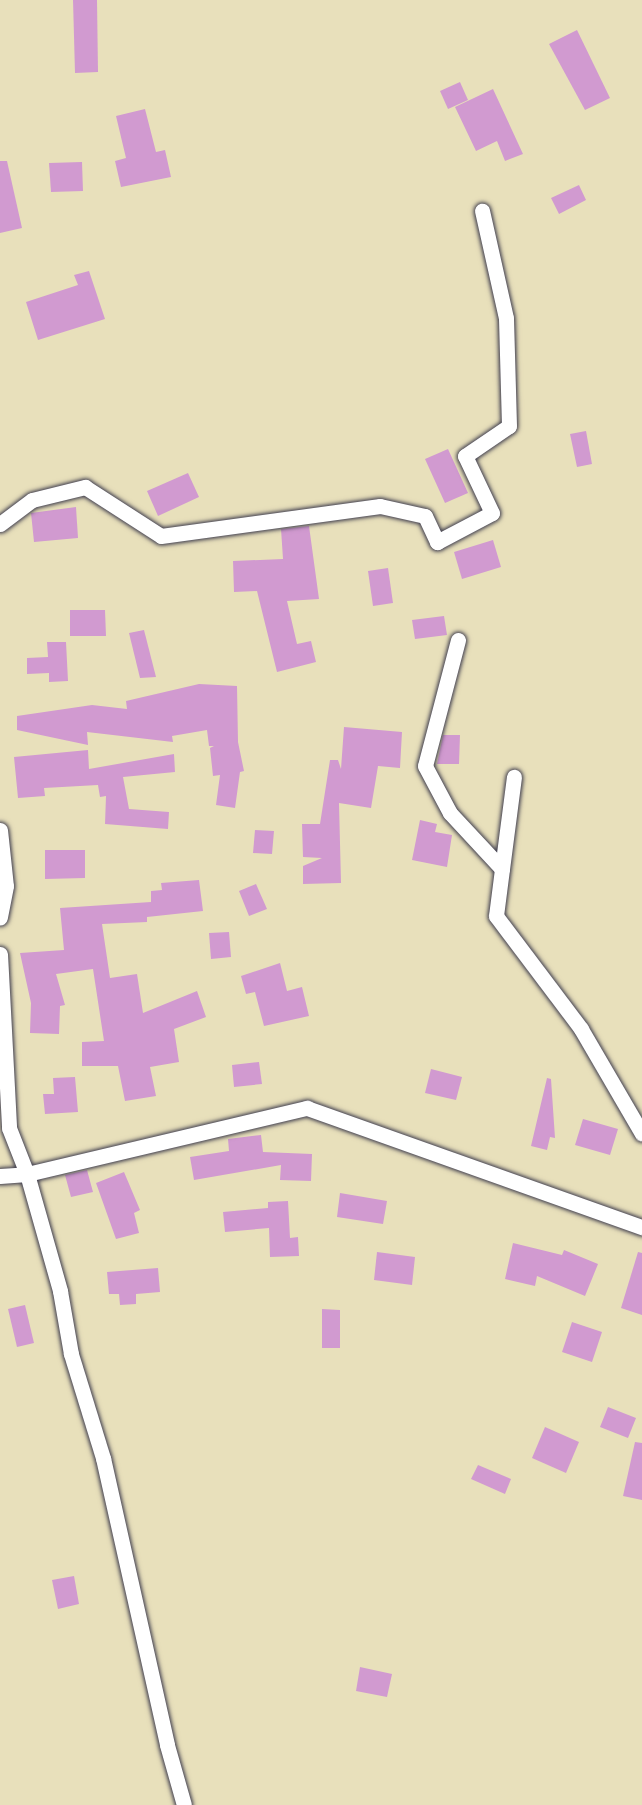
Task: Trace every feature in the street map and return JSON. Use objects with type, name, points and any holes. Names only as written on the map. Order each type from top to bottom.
[{"type":"street","points":[[0,524],[32,500],[85,487],[161,536],[380,506],[425,516],[437,542],[492,513],[465,456],[509,426],[506,318],[482,211]]},
{"type":"street","points":[[458,640],[425,766],[450,813],[502,869]]},
{"type":"street","points":[[514,777],[496,916],[581,1029],[642,1134]]},
{"type":"street","points":[[0,830],[6,885],[0,916]]},
{"type":"street","points":[[0,954],[9,1128],[27,1174],[60,1291],[71,1354],[103,1458],[167,1745],[184,1805]]},
{"type":"street","points":[[0,1176],[27,1174],[307,1108],[642,1227]]},
{"type":"building","points":[[73,0],[97,0],[98,72],[75,73]]},
{"type":"building","points":[[577,30],[610,98],[585,110],[549,44]]},
{"type":"building","points":[[460,82],[468,100],[448,109],[440,91]]},
{"type":"building","points":[[493,89],[523,154],[505,161],[497,141],[476,151],[455,107]]},
{"type":"building","points":[[145,109],[156,152],[165,150],[171,177],[121,187],[115,161],[126,158],[116,116]]},
{"type":"building","points":[[0,161],[7,161],[22,228],[0,233]]},
{"type":"building","points":[[82,162],[83,191],[51,192],[49,163]]},
{"type":"building","points":[[579,185],[586,200],[559,214],[551,198]]},
{"type":"building","points":[[89,271],[105,319],[38,340],[26,302],[78,285],[74,275]]},
{"type":"building","points":[[586,431],[592,464],[577,467],[570,434]]},
{"type":"building","points":[[448,449],[468,493],[445,503],[425,459]]},
{"type":"building","points":[[188,473],[199,497],[158,516],[147,491]]},
{"type":"building","points":[[76,507],[78,538],[34,542],[31,513]]},
{"type":"building","points":[[309,526],[319,599],[287,601],[297,644],[311,641],[316,662],[277,672],[257,591],[234,592],[233,561],[283,559],[281,529]]},
{"type":"building","points":[[493,540],[501,567],[462,579],[454,552]]},
{"type":"building","points":[[388,568],[393,603],[373,606],[368,571]]},
{"type":"building","points":[[70,610],[105,610],[106,636],[70,636]]},
{"type":"building","points":[[444,616],[447,635],[415,639],[412,620]]},
{"type":"building","points":[[144,630],[156,677],[140,678],[129,633]]},
{"type":"building","points":[[47,642],[66,642],[68,681],[49,682],[49,673],[27,674],[27,658],[48,657]]},
{"type":"building","points":[[199,684],[237,686],[238,742],[244,771],[240,772],[235,808],[216,805],[220,775],[213,776],[210,748],[214,746],[209,746],[207,730],[172,736],[173,742],[87,732],[88,745],[17,730],[17,716],[92,705],[127,709],[126,701]]},
{"type":"building","points":[[344,727],[402,732],[400,768],[378,766],[371,808],[339,803],[341,883],[303,884],[303,866],[322,858],[303,857],[302,824],[320,824],[330,760],[338,760],[341,769]]},
{"type":"building","points":[[443,735],[460,735],[459,764],[437,764]]},
{"type":"building","points":[[88,750],[89,769],[174,754],[175,772],[123,777],[129,809],[169,812],[168,829],[105,824],[106,796],[100,797],[98,785],[44,788],[45,796],[18,798],[14,757]]},
{"type":"building","points":[[420,820],[437,824],[435,832],[452,835],[447,867],[412,860]]},
{"type":"building","points":[[255,830],[274,831],[272,854],[253,853]]},
{"type":"building","points":[[45,850],[85,850],[85,878],[45,879]]},
{"type":"building","points":[[199,880],[203,911],[147,917],[147,922],[102,924],[110,978],[137,974],[143,1013],[197,991],[206,1017],[174,1029],[179,1062],[150,1067],[156,1096],[125,1101],[118,1066],[82,1066],[82,1042],[104,1041],[93,969],[56,974],[65,1005],[60,1006],[59,1034],[30,1033],[31,1003],[20,953],[64,950],[60,908],[151,902],[151,891],[162,890],[161,883]]},
{"type":"building","points":[[256,884],[267,909],[249,916],[239,891]]},
{"type":"building","points":[[229,932],[231,957],[211,959],[209,933]]},
{"type":"building","points":[[280,963],[287,991],[302,987],[309,1016],[264,1026],[255,992],[246,994],[241,976]]},
{"type":"building","points":[[259,1062],[262,1084],[234,1087],[232,1065]]},
{"type":"building","points":[[431,1069],[462,1077],[456,1100],[425,1093]]},
{"type":"building","points":[[75,1077],[78,1112],[45,1114],[43,1094],[54,1094],[53,1078]]},
{"type":"building","points":[[547,1078],[551,1079],[555,1138],[550,1137],[547,1150],[531,1146]]},
{"type":"building","points":[[583,1119],[618,1129],[610,1155],[575,1145]]},
{"type":"building","points":[[261,1135],[263,1152],[312,1154],[311,1181],[280,1180],[281,1165],[194,1180],[190,1157],[229,1151],[228,1139]]},
{"type":"building","points":[[87,1170],[93,1192],[71,1197],[65,1175]]},
{"type":"building","points":[[124,1172],[140,1210],[134,1213],[139,1233],[116,1239],[96,1183]]},
{"type":"building","points":[[340,1193],[387,1201],[383,1224],[337,1217]]},
{"type":"building","points":[[288,1201],[290,1238],[298,1237],[299,1256],[270,1257],[269,1228],[225,1232],[223,1212],[268,1208],[268,1202]]},
{"type":"building","points":[[513,1243],[562,1255],[564,1250],[598,1264],[585,1296],[537,1276],[535,1286],[505,1279]]},
{"type":"building","points":[[377,1252],[415,1257],[412,1285],[374,1280]]},
{"type":"building","points":[[638,1252],[642,1253],[642,1315],[621,1308]]},
{"type":"building","points":[[158,1268],[160,1292],[136,1294],[136,1304],[120,1305],[119,1294],[109,1294],[107,1272]]},
{"type":"building","points":[[25,1305],[34,1343],[17,1347],[8,1309]]},
{"type":"building","points":[[322,1309],[340,1310],[340,1348],[322,1348]]},
{"type":"building","points":[[572,1322],[602,1332],[592,1362],[562,1352]]},
{"type":"building","points":[[608,1407],[636,1418],[628,1438],[600,1427]]},
{"type":"building","points":[[545,1427],[579,1442],[566,1473],[532,1458]]},
{"type":"building","points":[[635,1442],[642,1443],[642,1500],[623,1496]]},
{"type":"building","points":[[478,1465],[511,1479],[505,1494],[471,1479]]},
{"type":"building","points":[[74,1576],[79,1604],[58,1609],[52,1580]]},
{"type":"building","points":[[360,1667],[392,1674],[387,1697],[356,1691]]}]
